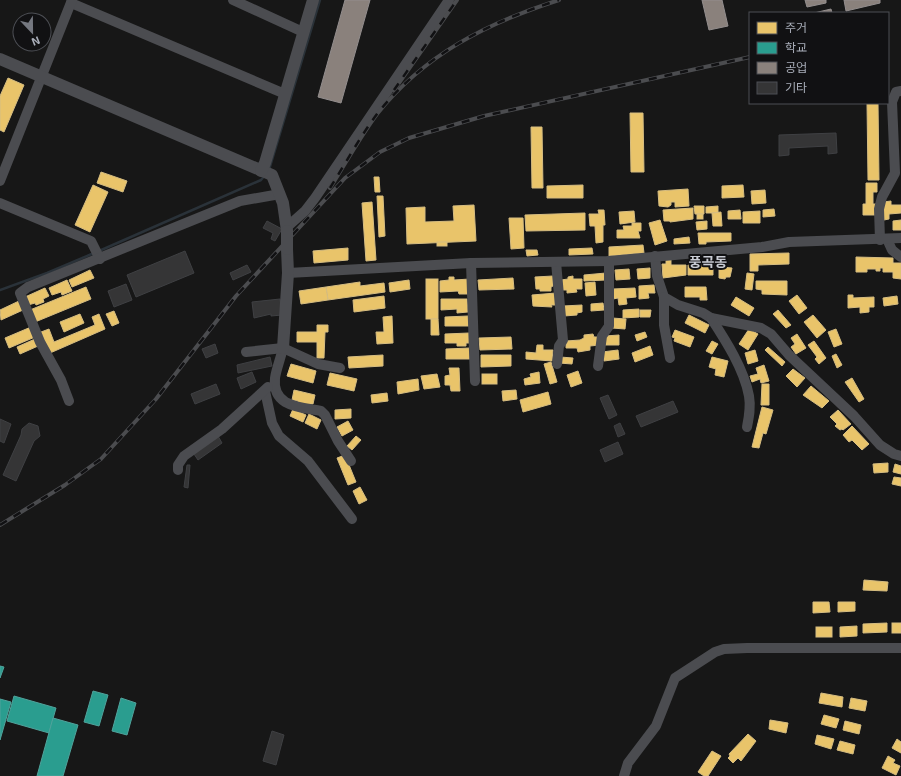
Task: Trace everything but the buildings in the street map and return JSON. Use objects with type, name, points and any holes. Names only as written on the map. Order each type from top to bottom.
[{"type":"street","points":[[233,0],[303,32]]},
{"type":"street","points":[[265,173],[285,94],[313,0]]},
{"type":"street","points":[[287,229],[305,212],[315,198],[449,0]]},
{"type":"street","points":[[0,181],[72,1],[285,94]]},
{"type":"street","points":[[0,59],[265,173],[280,194],[287,229],[288,273],[283,348],[275,378],[265,391],[222,428],[184,456],[178,465],[178,470]]},
{"type":"street","points":[[901,91],[896,92],[892,102],[895,173],[882,197],[879,208],[884,240],[892,250],[901,257]]},
{"type":"street","points":[[69,401],[61,380],[40,342],[20,294],[28,287],[96,250],[240,201],[280,194]]},
{"type":"street","points":[[0,203],[96,250]]},
{"type":"street","points":[[288,273],[471,263],[609,261],[762,247],[789,242],[843,239],[884,240],[901,238]]},
{"type":"street","points":[[655,256],[657,276],[664,296],[664,325],[670,358]]},
{"type":"street","points":[[598,366],[602,336],[609,326],[609,261]]},
{"type":"street","points":[[556,262],[563,340],[559,346],[557,364]]},
{"type":"street","points":[[471,263],[475,381]]},
{"type":"street","points":[[664,296],[678,304],[703,313],[711,318],[761,328],[771,334],[789,355],[854,416],[880,445],[894,454],[901,456]]},
{"type":"street","points":[[711,318],[725,340],[747,390],[750,409],[747,427]]},
{"type":"street","points":[[246,352],[283,348],[318,364],[340,368]]},
{"type":"street","points":[[275,378],[278,396],[283,402],[321,412],[325,415],[338,441],[351,461]]},
{"type":"street","points":[[265,391],[272,423],[279,436],[308,461],[352,519]]},
{"type":"street","points":[[624,776],[628,763],[656,726],[675,678],[715,652],[724,649],[747,648],[901,648]]},
{"type":"waterway","points":[[269,170],[320,0]]},
{"type":"waterway","points":[[99,251],[261,180],[265,175]]},
{"type":"waterway","points":[[0,290],[47,273],[94,253]]},
{"type":"railway","points":[[394,90],[457,0]]},
{"type":"railway","points":[[330,188],[377,114],[416,74],[459,43],[482,30],[532,9],[559,0]]},
{"type":"railway","points":[[0,525],[65,485],[101,459],[156,399],[236,296],[345,178],[380,152],[409,138],[484,116],[749,57]]},
{"type":"district","name":"풍곡동","points":[[708,262]]}]
